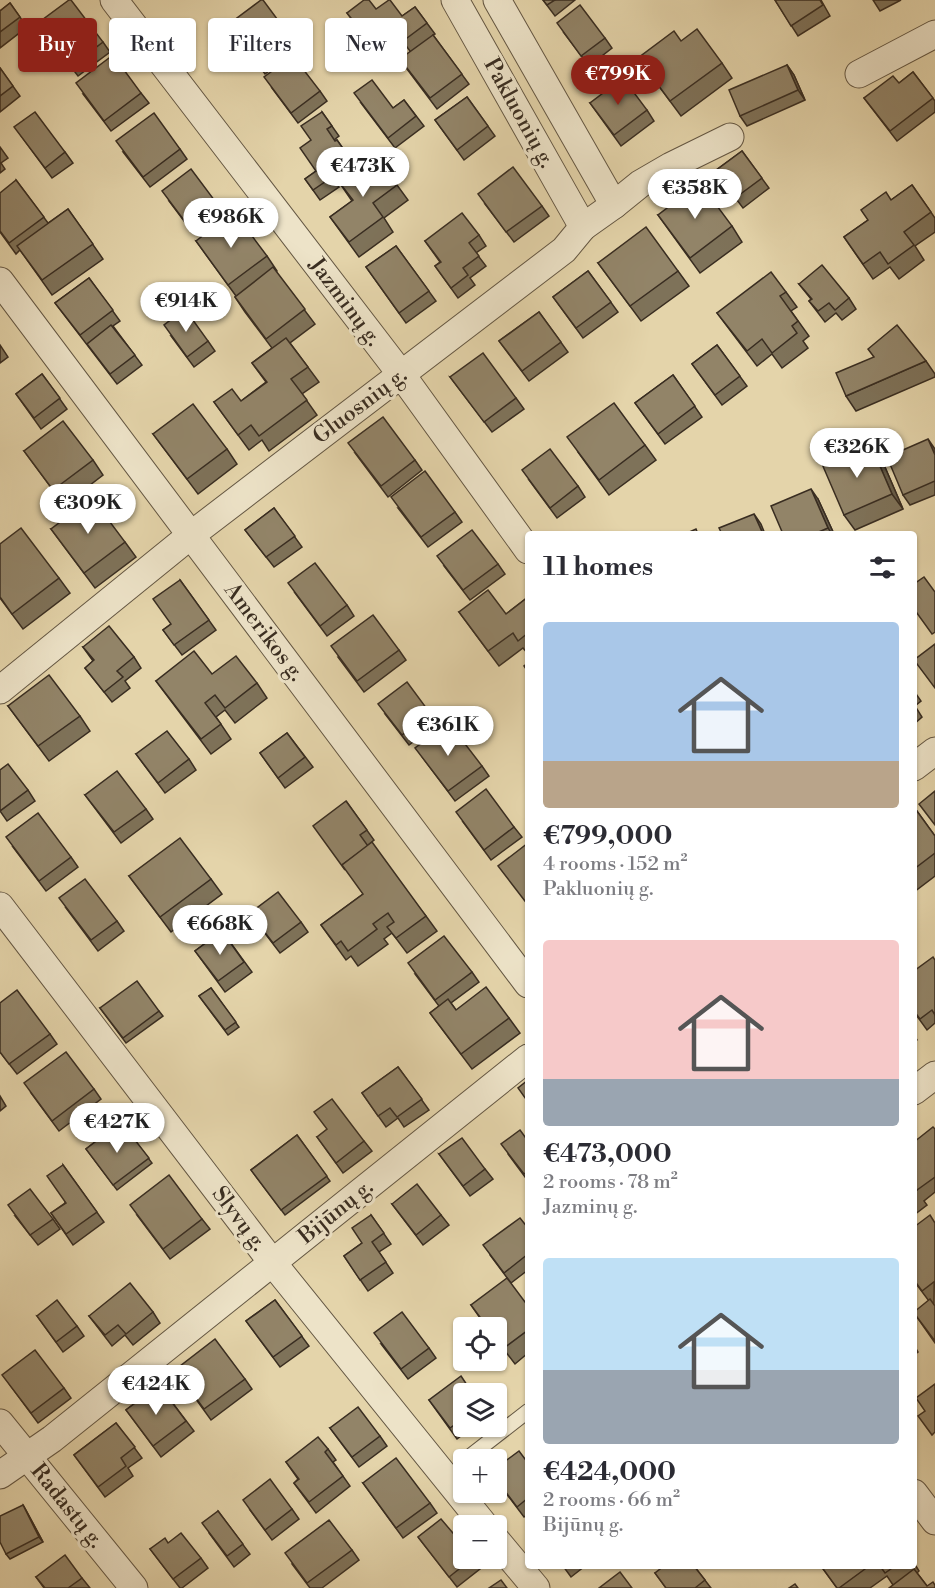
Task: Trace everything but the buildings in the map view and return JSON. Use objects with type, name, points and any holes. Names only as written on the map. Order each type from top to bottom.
[{"type":"street","name":"Jazminų g.","points":[[114,0],[401,374],[525,546]]},
{"type":"street","name":"Pakluonių g.","points":[[455,0],[583,227]]},
{"type":"street","name":"Pakluonių g.","points":[[497,0],[614,206]]},
{"type":"street","points":[[859,74],[935,34]]},
{"type":"street","name":"Gluosnių g.","points":[[0,690],[191,535],[564,250],[583,227],[614,206],[640,184],[730,137]]},
{"type":"street","name":"Amerikos g.","points":[[0,280],[525,980]]},
{"type":"street","points":[[917,765],[935,751]]},
{"type":"street","name":"Slyvų g.","points":[[0,906],[272,1262],[453,1460]]},
{"type":"street","name":"Bijūnų g.","points":[[0,1475],[52,1439],[525,1060]]},
{"type":"street","points":[[917,1089],[935,1075]]},
{"type":"street","name":"Radastų g.","points":[[0,1423],[134,1588]]},
{"type":"street","points":[[917,1497],[935,1521]]},
{"type":"street","points":[[507,1553],[536,1588]]},
{"type":"lane","points":[[479,1449],[525,1413]]}]
